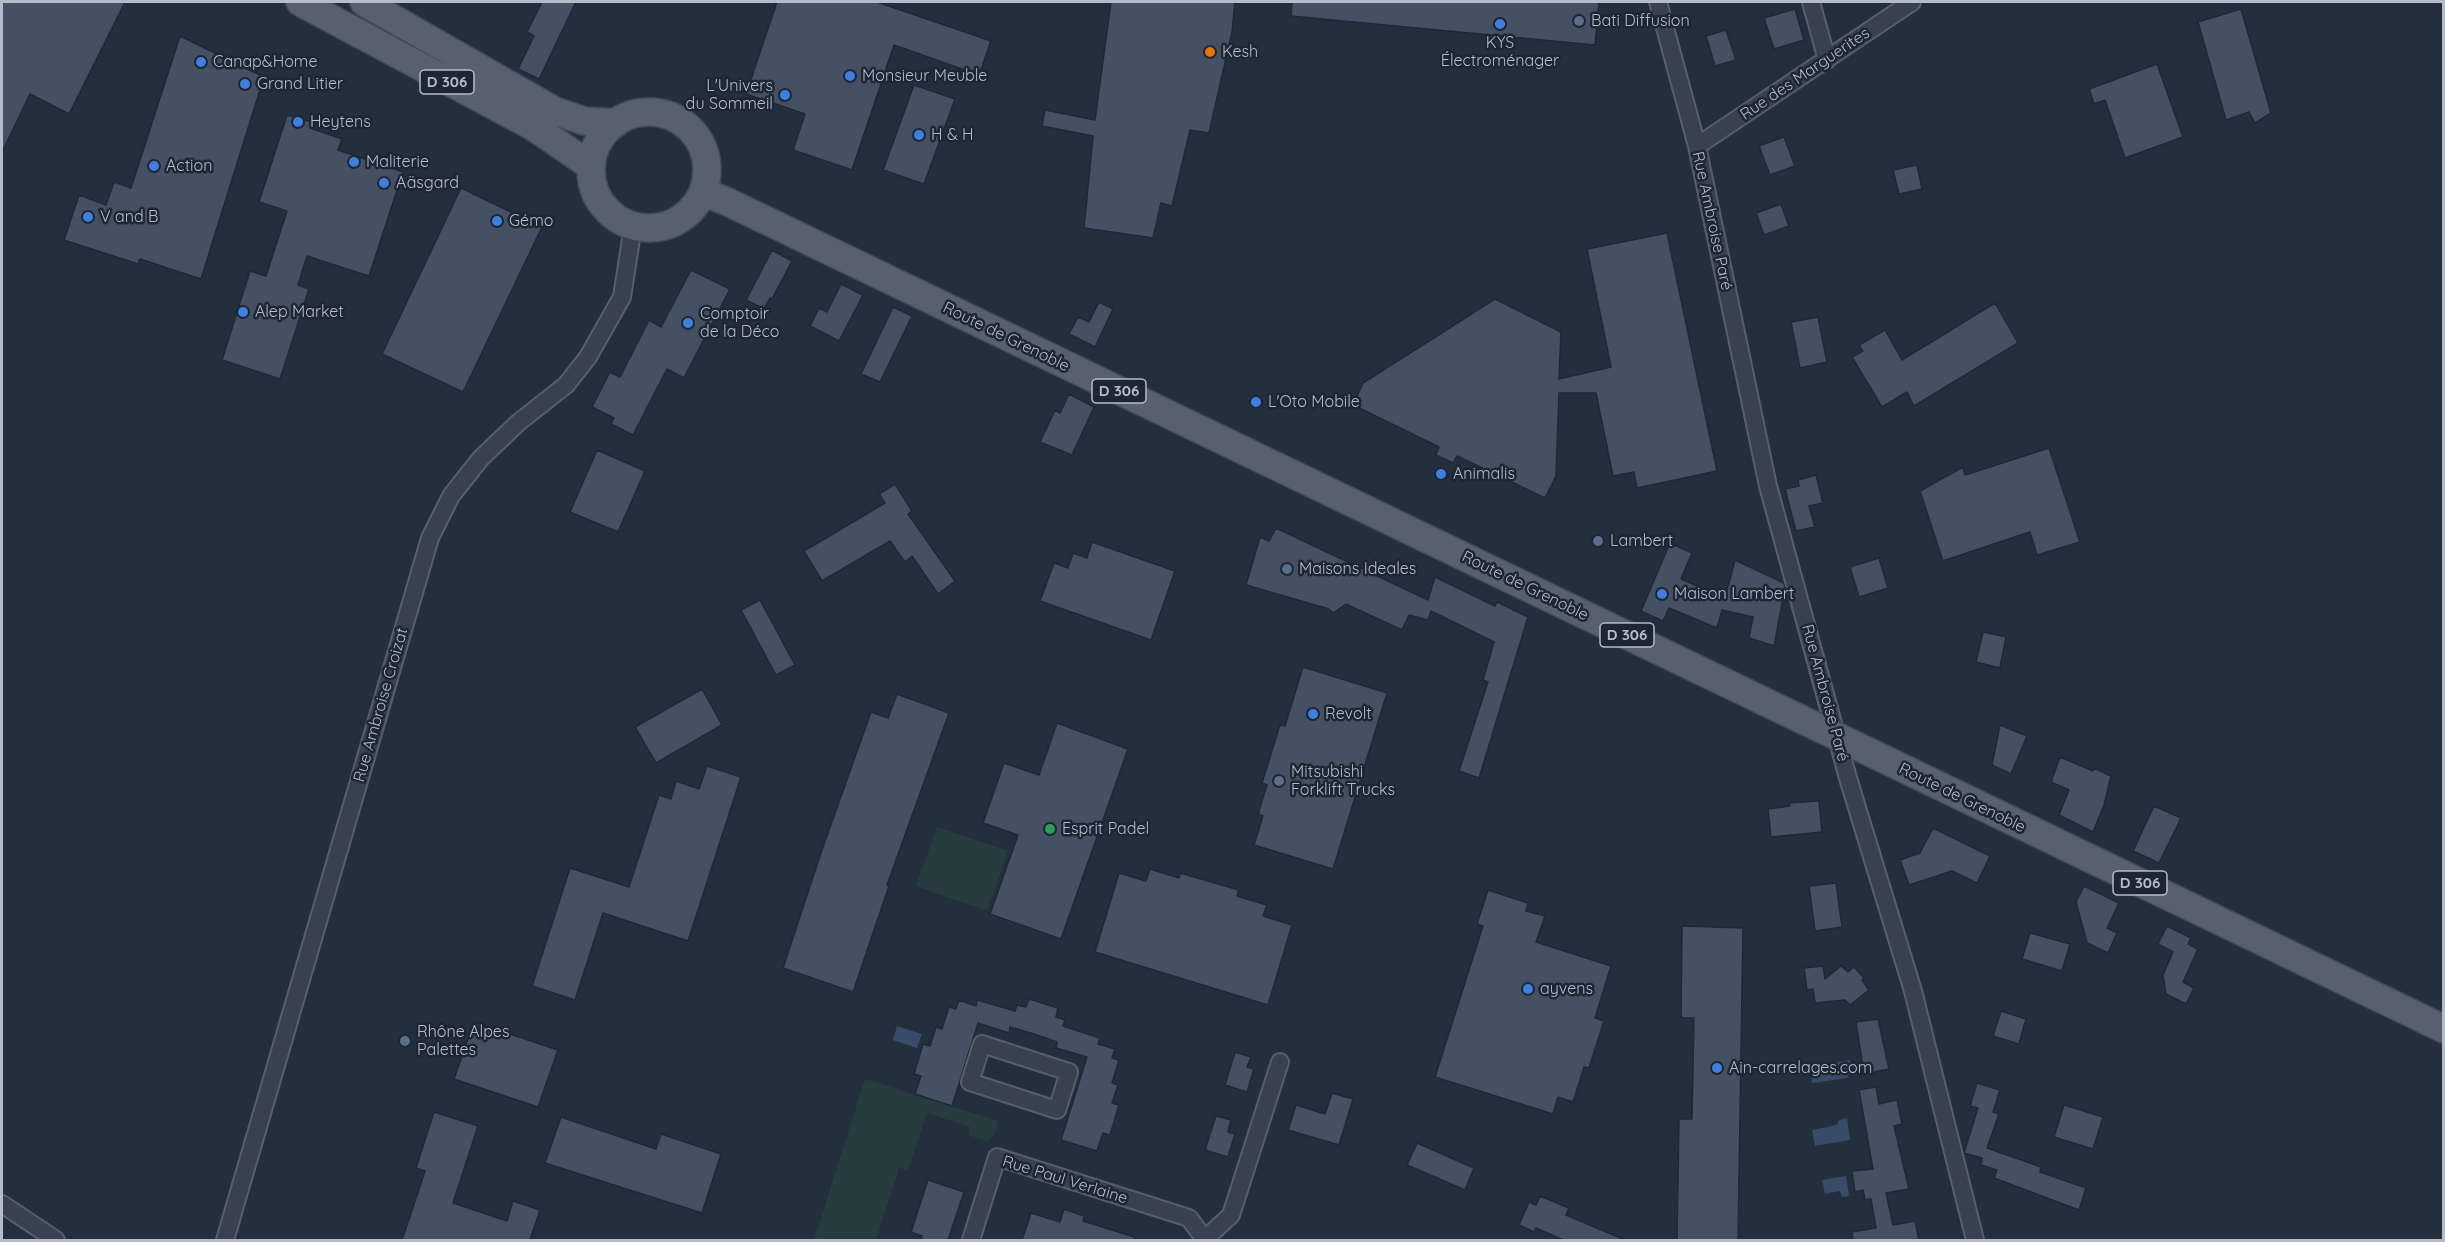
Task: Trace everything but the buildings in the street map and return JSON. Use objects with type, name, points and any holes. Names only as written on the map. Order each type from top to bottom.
[{"type":"main road","name":"D 306","points":[[300,2],[534,127],[591,166]]},
{"type":"main road","name":"D 306","points":[[364,2],[555,111],[584,121],[616,123]]},
{"type":"main road","points":[[641,112],[656,112],[671,116],[697,136],[705,152],[707,172],[703,192],[695,207],[682,218],[667,225],[650,228],[633,226],[615,217],[601,202],[593,183],[591,166],[595,150],[603,135],[616,123],[641,112]]},
{"type":"main road","name":"Route de Grenoble","points":[[703,192],[728,202],[1836,738],[2444,1029]]},
{"type":"street","name":"Rue Ambroise Paré","points":[[1658,2],[1697,146],[1768,486],[1821,673],[1836,738],[1913,991],[1975,1240]]},
{"type":"street","points":[[1811,2],[1827,60]]},
{"type":"street","name":"Rue des Marguerites","points":[[1697,146],[1912,2]]},
{"type":"street","name":"Rue Ambroise Croizat","points":[[225,1240],[430,538],[451,496],[481,458],[519,422],[566,385],[588,357],[622,297],[633,226]]},
{"type":"street","points":[[982,1044],[1069,1071],[1057,1110],[970,1082],[982,1044]]},
{"type":"street","name":"Rue Paul Verlaine","points":[[971,1240],[997,1157],[1189,1218],[1204,1240],[1231,1215],[1280,1062]]},
{"type":"street","points":[[2,1204],[56,1240]]},
{"type":"green space","points":[[937,827],[1008,851],[987,911],[916,886]]},
{"type":"green space","points":[[865,1079],[999,1121],[993,1137],[987,1141],[968,1135],[970,1127],[927,1113],[908,1170],[899,1168],[876,1240],[814,1240]]},
{"type":"water","points":[[897,1026],[922,1034],[917,1048],[893,1040]]},
{"type":"water","points":[[1850,1060],[1852,1070],[1847,1078],[1812,1083],[1810,1066]]},
{"type":"water","points":[[1847,1118],[1850,1140],[1815,1146],[1812,1130],[1837,1125],[1839,1120]]},
{"type":"water","points":[[1846,1176],[1849,1196],[1842,1197],[1840,1191],[1825,1194],[1822,1180]]},
{"type":"place","name":"Bati Diffusion","points":[[1579,21]]},
{"type":"place","name":"KYS Électroménager","points":[[1500,24]]},
{"type":"place","name":"Kesh","points":[[1210,52]]},
{"type":"place","name":"Canap&Home","points":[[201,62]]},
{"type":"place","name":"Monsieur Meuble","points":[[850,76]]},
{"type":"place","name":"Grand Litier","points":[[245,84]]},
{"type":"place","name":"L'Univers du Sommeil","points":[[785,95]]},
{"type":"place","name":"Heytens","points":[[298,122]]},
{"type":"place","name":"H & H","points":[[919,135]]},
{"type":"place","name":"Maliterie","points":[[354,162]]},
{"type":"place","name":"Action","points":[[154,166]]},
{"type":"place","name":"Aäsgard","points":[[384,183]]},
{"type":"place","name":"V and B","points":[[88,217]]},
{"type":"place","name":"Gémo","points":[[497,221]]},
{"type":"place","name":"Alep Market","points":[[243,312]]},
{"type":"place","name":"Comptoir de la Déco","points":[[688,323]]},
{"type":"place","name":"L'Oto Mobile","points":[[1256,402]]},
{"type":"place","name":"Animalis","points":[[1441,474]]},
{"type":"place","name":"Lambert","points":[[1598,541]]},
{"type":"place","name":"Maisons Ideales","points":[[1287,569]]},
{"type":"place","name":"Maison Lambert","points":[[1662,594]]},
{"type":"place","name":"Revolt","points":[[1313,714]]},
{"type":"place","name":"Mitsubishi Forklift Trucks","points":[[1279,781]]},
{"type":"place","name":"Esprit Padel","points":[[1050,829]]},
{"type":"place","name":"ayvens","points":[[1528,989]]},
{"type":"place","name":"Rhône Alpes Palettes","points":[[405,1041]]},
{"type":"place","name":"Ain-carrelages.com","points":[[1717,1068]]}]
